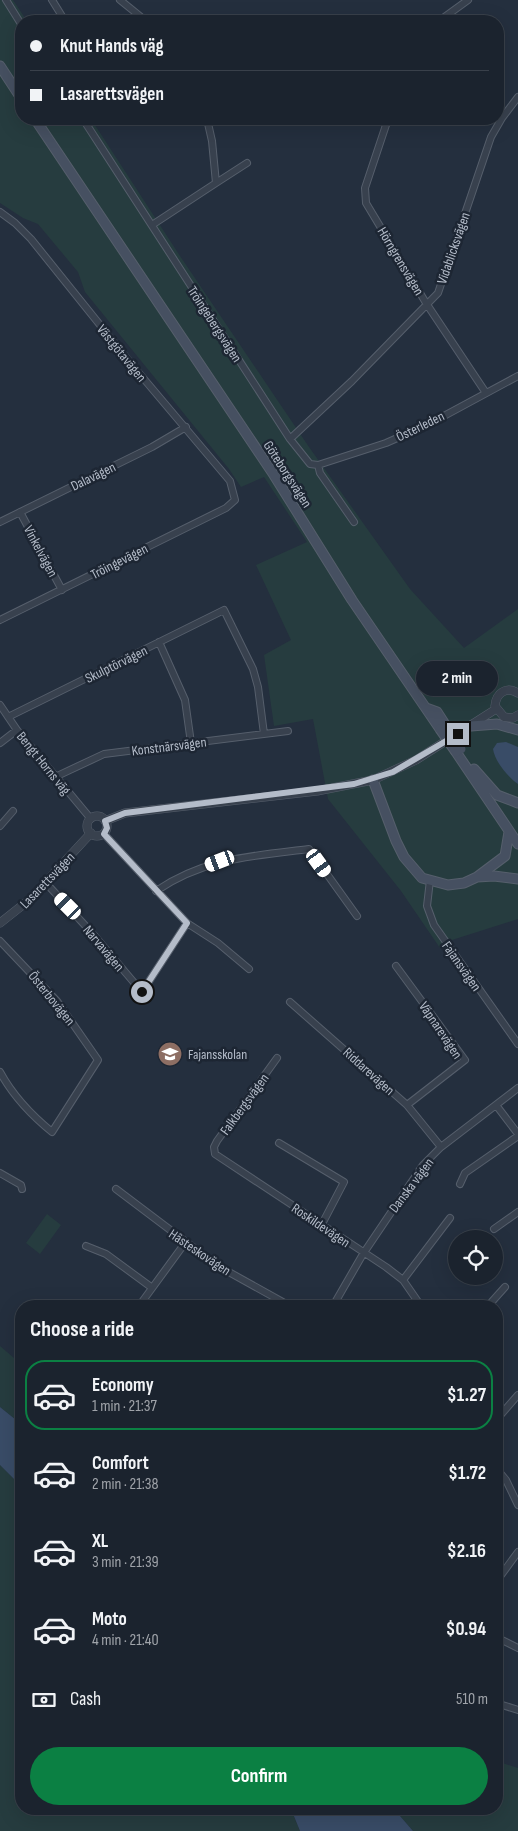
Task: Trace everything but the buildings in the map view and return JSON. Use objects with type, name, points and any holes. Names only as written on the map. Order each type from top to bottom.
[{"type":"main road","points":[[0,66],[15,89]]},
{"type":"main road","name":"Göteborgsvägen","points":[[39,125],[274,475],[352,600],[426,708],[443,727],[518,844]]},
{"type":"main road","points":[[471,726],[497,724],[518,730]]},
{"type":"main road","points":[[459,751],[493,792],[504,799],[518,803]]},
{"type":"main road","points":[[373,780],[404,857],[422,878],[454,885],[477,877],[494,876],[518,879]]},
{"type":"main road","points":[[477,877],[505,856],[510,832]]},
{"type":"street","points":[[6,0],[15,15]]},
{"type":"street","points":[[52,0],[61,15]]},
{"type":"street","points":[[120,0],[139,15]]},
{"type":"street","points":[[447,15],[468,0]]},
{"type":"street","name":"Vidablicksvägen","points":[[504,115],[518,97]]},
{"type":"street","name":"Tröingebergsvägen","points":[[86,125],[290,439],[306,462],[318,465],[320,473],[354,522]]},
{"type":"street","points":[[208,125],[212,141],[216,183]]},
{"type":"street","name":"Hörngrensvägen","points":[[386,125],[365,188],[366,204],[426,303],[486,393]]},
{"type":"street","name":"Vidablicksvägen","points":[[290,439],[352,381],[438,292],[491,137],[498,125]]},
{"type":"street","points":[[152,225],[247,163]]},
{"type":"street","name":"Västgötavägen","points":[[0,212],[15,223],[30,239],[133,366],[186,427],[230,481],[236,500]]},
{"type":"street","name":"Österleden","points":[[318,465],[386,443],[429,424],[518,376]]},
{"type":"street","name":"Dalavägen","points":[[0,522],[152,447],[186,427]]},
{"type":"street","name":"Tröingevägen","points":[[0,620],[226,508],[236,500]]},
{"type":"street","name":"Vinkelvägen","points":[[20,512],[62,590]]},
{"type":"street","name":"Skulptörvägen","points":[[8,717],[224,610],[253,669],[258,687],[264,734]]},
{"type":"street","points":[[159,642],[185,700],[190,743]]},
{"type":"street","points":[[518,693],[509,690],[500,693],[496,700],[496,709],[500,714],[507,718],[518,715]]},
{"type":"street","name":"Bengt Horns väg","points":[[0,704],[17,730],[91,819]]},
{"type":"street","points":[[105,821],[125,813],[316,791],[373,780],[416,760],[496,709]]},
{"type":"street","points":[[0,743],[17,730]]},
{"type":"street","name":"Konstnärsvägen","points":[[55,777],[104,754],[288,731]]},
{"type":"street","points":[[0,826],[12,811]]},
{"type":"street","points":[[99,817],[105,821],[107,828],[104,834],[96,836],[91,833],[88,825],[91,819],[99,817]]},
{"type":"street","name":"Lasarettsvägen","points":[[0,923],[17,910],[91,833]]},
{"type":"street","points":[[104,834],[187,923],[216,942],[249,969]]},
{"type":"street","points":[[156,891],[169,882],[220,861],[309,849],[357,916]]},
{"type":"street","name":"Fajansvägen","points":[[430,880],[427,906],[434,925],[518,1044]]},
{"type":"street","name":"Narvavägen","points":[[45,882],[94,934],[142,992],[187,923]]},
{"type":"street","name":"Österbovägen","points":[[0,941],[57,1001],[98,1060],[52,1132],[32,1115],[13,1093],[0,1073]]},
{"type":"street","name":"Väpnarevägen","points":[[396,966],[465,1060],[407,1105]]},
{"type":"street","name":"Riddarevägen","points":[[290,1002],[407,1105],[441,1148]]},
{"type":"street","name":"Falkbergsvägen","points":[[214,1151],[217,1141],[277,1058]]},
{"type":"street","name":"Danska vägen","points":[[336,1300],[363,1254],[411,1180],[441,1148],[518,1088]]},
{"type":"street","points":[[460,1184],[465,1173],[518,1135],[496,1105]]},
{"type":"street","points":[[279,1143],[344,1182],[321,1226]]},
{"type":"street","name":"Roskildevägen","points":[[214,1151],[218,1157],[403,1280],[417,1300]]},
{"type":"street","points":[[0,1173],[21,1185],[22,1189]]},
{"type":"street","name":"Hästeskovägen","points":[[116,1189],[185,1243],[218,1266],[279,1300]]},
{"type":"street","points":[[494,1229],[518,1212]]},
{"type":"street","points":[[403,1280],[450,1218]]},
{"type":"street","points":[[143,1300],[185,1243]]},
{"type":"street","points":[[86,1246],[106,1254],[151,1287]]},
{"type":"street","points":[[493,1300],[505,1287]]},
{"type":"street","points":[[503,1412],[518,1395]]},
{"type":"street","points":[[503,1476],[518,1505]]},
{"type":"street","points":[[503,1572],[518,1552]]},
{"type":"street","points":[[503,1640],[518,1648]]},
{"type":"street","points":[[503,1705],[518,1710]]},
{"type":"green space","points":[[0,0],[13,0],[23,15],[15,15],[15,125],[95,125],[180,256],[309,447],[410,589],[464,648],[518,609],[518,919],[452,940],[440,948],[401,891],[328,799],[313,719],[274,726],[264,655],[291,640],[256,565],[307,542],[264,477],[241,487],[229,469],[85,292],[78,272],[38,224],[23,218],[0,203]]},
{"type":"green space","points":[[47,1214],[61,1225],[40,1254],[26,1243]]},
{"type":"green space","points":[[0,1346],[15,1359],[15,1419],[0,1407]]},
{"type":"green space","points":[[0,1465],[15,1480],[15,1815],[293,1815],[300,1831],[0,1831]]},
{"type":"green space","points":[[503,1763],[518,1768],[518,1831],[413,1831],[399,1815],[503,1815]]},
{"type":"water","points":[[506,742],[518,747],[518,784],[502,769],[494,754],[493,749],[497,743]]},
{"type":"water","points":[[0,1407],[15,1419],[15,1480],[0,1465]]},
{"type":"water","points":[[293,1815],[399,1815],[413,1831],[300,1831]]},
{"type":"place","name":"Fajansskolan","points":[[170,1054]]},
{"type":"route","points":[[142,992],[187,923],[126,860],[104,834],[107,828],[105,821],[125,813],[316,791],[373,780],[416,760],[458,734]]}]
